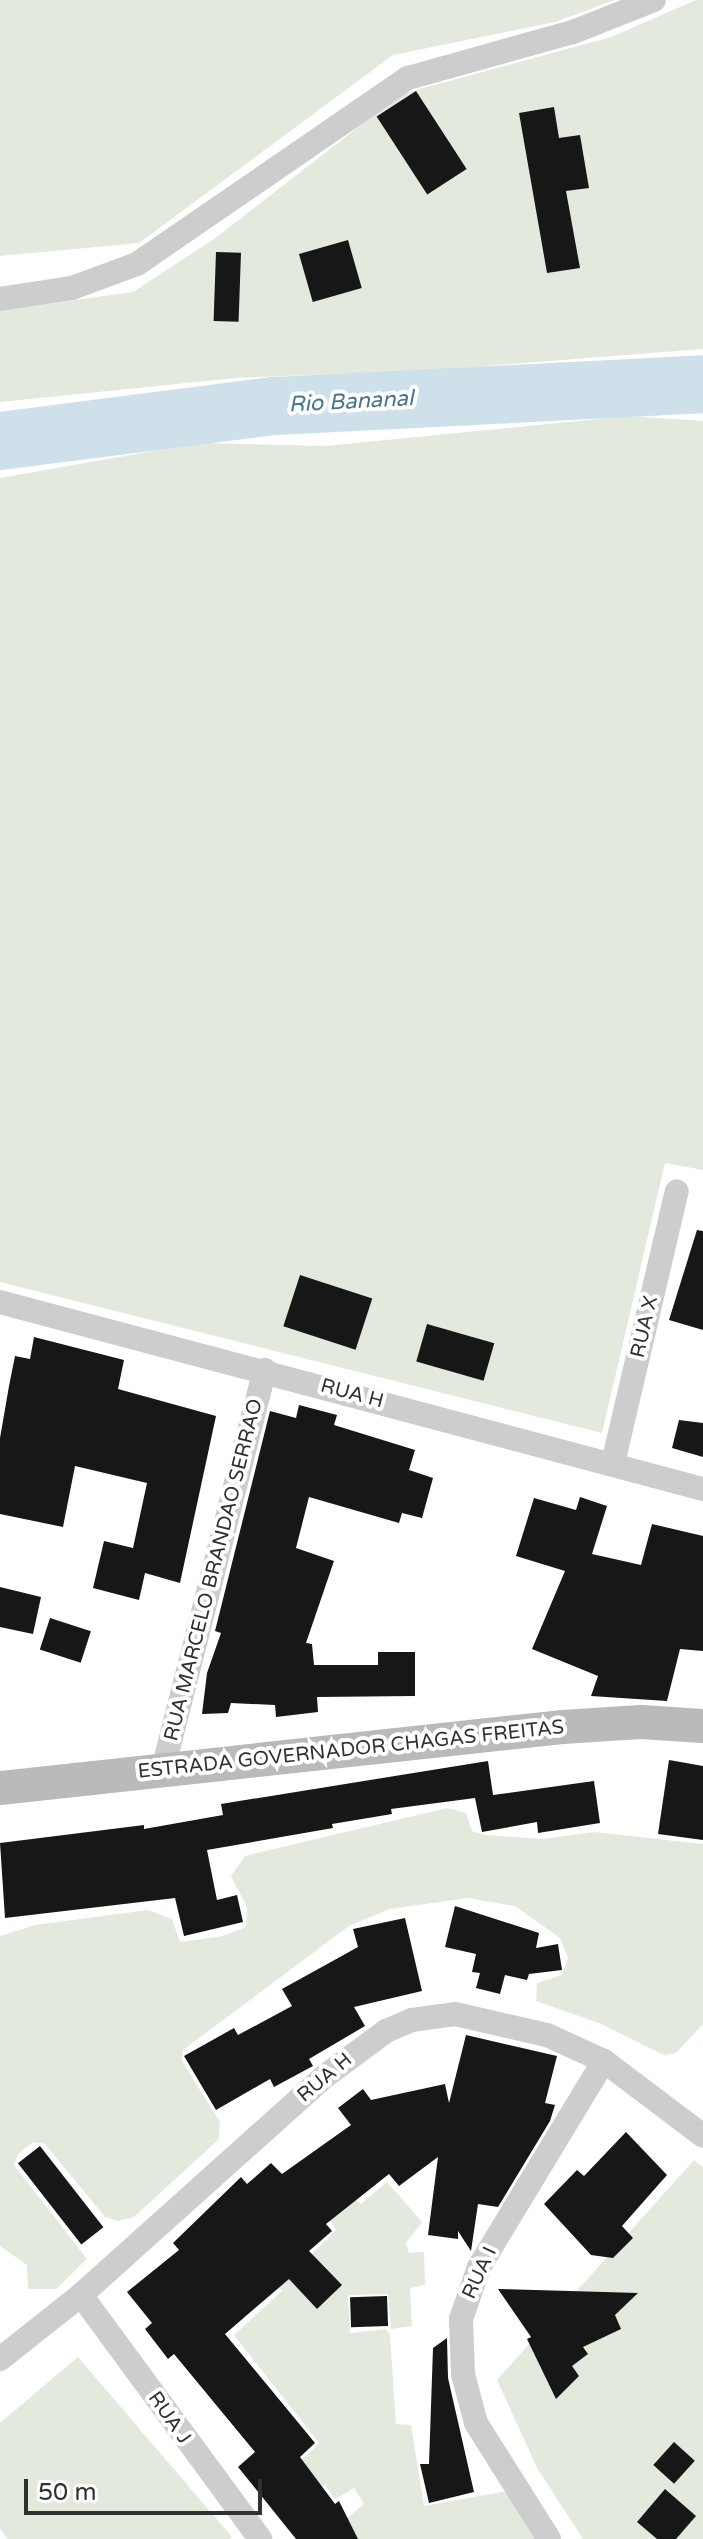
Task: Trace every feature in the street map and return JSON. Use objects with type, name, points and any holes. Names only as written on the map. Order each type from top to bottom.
[{"type":"main road","name":"ESTRADA GOVERNADOR CHAGAS FREITAS","points":[[0,1788],[562,1727],[641,1722],[703,1726]]},
{"type":"street","points":[[0,299],[72,288],[137,264],[408,78],[573,32],[654,0]]},
{"type":"street","name":"RUA X","points":[[613,1463],[677,1191]]},
{"type":"street","name":"RUA H","points":[[0,1304],[265,1370],[703,1489]]},
{"type":"street","name":"RUA MARCELO BRANDAO SERRAO","points":[[163,1769],[265,1370]]},
{"type":"street","name":"RUA H","points":[[0,2359],[81,2295],[324,2077],[398,2024],[426,2016],[466,2016],[547,2035],[604,2061],[703,2136]]},
{"type":"street","name":"RUA I","points":[[549,2539],[476,2423],[463,2374],[461,2319],[479,2267],[604,2061]]},
{"type":"street","name":"RUA J","points":[[81,2295],[260,2539]]},
{"type":"shaded area","points":[[0,0],[615,0],[555,22],[393,55],[139,243],[0,256]]},
{"type":"shaded area","points":[[696,0],[703,0],[703,349],[434,370],[236,378],[0,402],[0,310],[133,292],[214,239],[401,94],[611,37]]},
{"type":"shaded area","points":[[628,416],[703,421],[703,1170],[665,1163],[602,1433],[0,1282],[0,478],[198,443],[326,446]]},
{"type":"shaded area","points":[[447,1808],[466,1813],[472,1831],[486,1835],[542,1839],[594,1832],[703,1844],[703,2024],[676,2053],[664,2055],[599,2023],[536,2001],[537,1983],[562,1975],[568,1958],[560,1938],[515,1906],[468,1898],[390,1909],[349,1926],[183,2050],[182,2061],[220,2122],[219,2139],[134,2217],[118,2221],[105,2217],[45,2144],[33,2142],[18,2154],[14,2165],[87,2259],[56,2289],[28,2289],[27,2265],[0,2246],[0,1936],[35,1925],[148,1910],[172,1919],[180,1942],[223,1936],[246,1927],[247,1907],[231,1876],[245,1856]]},
{"type":"shaded area","points":[[694,2160],[703,2167],[703,2539],[583,2539],[537,2468],[497,2380]]},
{"type":"shaded area","points":[[387,2182],[422,2222],[406,2243],[409,2253],[424,2252],[425,2285],[410,2288],[412,2326],[391,2329],[388,2294],[348,2295],[350,2333],[386,2329],[390,2335],[396,2424],[411,2425],[424,2506],[507,2491],[538,2539],[357,2539],[343,2521],[364,2504],[354,2488],[335,2499],[325,2485],[316,2492],[295,2467],[319,2443],[234,2335],[282,2291],[269,2275],[311,2255],[336,2230],[328,2217],[354,2198],[361,2204]]},
{"type":"shaded area","points":[[78,2357],[232,2537],[8,2539],[0,2529],[0,2423]]},
{"type":"building","points":[[416,91],[467,169],[427,195],[377,117]]},
{"type":"building","points":[[554,107],[559,138],[580,135],[589,188],[566,191],[580,268],[547,273],[519,113]]},
{"type":"building","points":[[348,240],[362,288],[313,302],[299,254]]},
{"type":"building","points":[[216,252],[241,253],[239,322],[214,321]]},
{"type":"building","points":[[697,1230],[703,1231],[703,1330],[669,1320]]},
{"type":"building","points":[[300,1275],[372,1298],[356,1350],[283,1326]]},
{"type":"building","points":[[427,1324],[494,1343],[484,1381],[416,1361]]},
{"type":"building","points":[[34,1337],[124,1360],[118,1389],[216,1416],[180,1583],[145,1573],[139,1600],[93,1588],[104,1541],[133,1548],[147,1483],[75,1466],[63,1527],[0,1514],[0,1438],[9,1386],[15,1356],[30,1359]]},
{"type":"building","points":[[299,1405],[337,1415],[334,1425],[415,1450],[409,1470],[433,1478],[422,1518],[402,1513],[399,1523],[309,1497],[296,1548],[334,1561],[306,1643],[312,1644],[314,1665],[378,1665],[378,1652],[415,1652],[415,1696],[317,1697],[318,1712],[276,1717],[275,1705],[231,1703],[228,1713],[202,1714],[207,1673],[221,1633],[215,1631],[270,1411],[296,1418]]},
{"type":"building","points":[[679,1420],[703,1423],[703,1457],[672,1448]]},
{"type":"building","points":[[580,1497],[607,1506],[592,1554],[641,1565],[652,1524],[703,1536],[703,1651],[680,1649],[667,1701],[591,1696],[598,1676],[532,1649],[565,1571],[516,1556],[534,1498],[576,1510]]},
{"type":"building","points":[[0,1587],[41,1597],[33,1634],[0,1627]]},
{"type":"building","points":[[50,1618],[91,1631],[81,1663],[40,1649]]},
{"type":"building","points":[[669,1760],[703,1766],[703,1840],[658,1834]]},
{"type":"building","points":[[488,1761],[493,1795],[594,1781],[600,1823],[538,1833],[537,1822],[482,1832],[475,1798],[391,1809],[392,1814],[332,1824],[333,1828],[207,1850],[217,1900],[237,1895],[243,1922],[184,1936],[175,1898],[5,1918],[0,1843],[144,1825],[144,1829],[223,1815],[221,1804]]},
{"type":"building","points":[[455,1906],[539,1933],[536,1948],[558,1944],[562,1970],[529,1974],[527,1980],[505,1975],[500,1994],[476,1988],[480,1973],[472,1972],[476,1954],[445,1947]]},
{"type":"building","points":[[405,1918],[422,1991],[354,2007],[365,2026],[309,2059],[313,2066],[274,2087],[270,2079],[216,2110],[184,2056],[234,2028],[238,2035],[292,2006],[282,1989],[358,1947],[353,1929]]},
{"type":"building","points":[[466,2035],[557,2056],[545,2103],[555,2105],[550,2121],[498,2207],[478,2204],[471,2251],[458,2231],[458,2239],[428,2235],[438,2157],[399,2186],[389,2174],[326,2224],[332,2231],[309,2251],[342,2285],[317,2309],[289,2279],[225,2334],[315,2443],[300,2457],[335,2504],[339,2501],[358,2539],[296,2539],[238,2467],[255,2452],[174,2354],[168,2359],[145,2329],[152,2323],[127,2292],[179,2250],[173,2243],[241,2177],[247,2184],[271,2163],[282,2174],[351,2125],[338,2108],[363,2089],[371,2100],[445,2084],[449,2103]]},
{"type":"building","points":[[626,2132],[667,2175],[622,2226],[633,2238],[613,2258],[591,2255],[544,2204],[577,2170],[584,2176]]},
{"type":"building","points":[[40,2146],[103,2227],[81,2244],[18,2163]]},
{"type":"building","points":[[498,2289],[638,2293],[615,2315],[621,2329],[583,2347],[588,2354],[572,2366],[579,2376],[556,2399],[527,2339],[531,2337]]},
{"type":"building","points":[[387,2296],[388,2326],[351,2327],[350,2297]]},
{"type":"building","points":[[447,2338],[448,2378],[474,2492],[429,2503],[420,2464],[429,2464],[433,2348]]},
{"type":"building","points":[[674,2442],[695,2461],[674,2484],[653,2465]]},
{"type":"building","points":[[665,2489],[696,2516],[676,2539],[657,2539],[637,2522]]},
{"type":"waterway","name":"Rio Bananal","points":[[0,441],[275,406],[703,384]]}]
